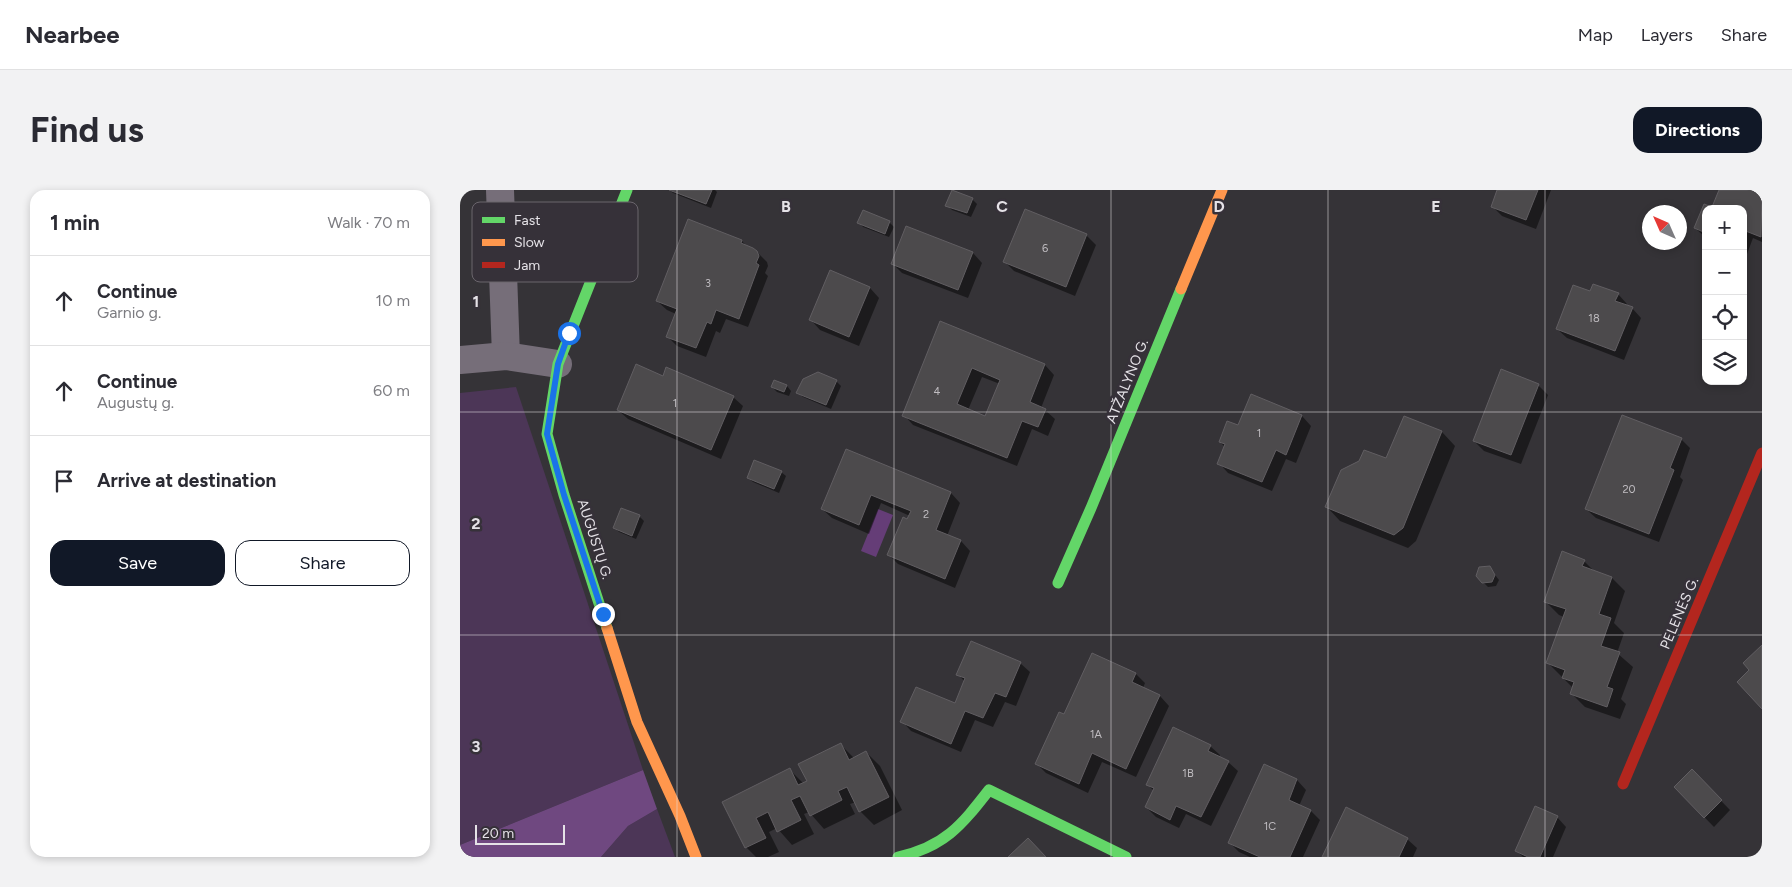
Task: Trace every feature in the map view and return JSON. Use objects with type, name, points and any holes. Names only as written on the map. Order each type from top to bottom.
[{"type":"street","name":"AUGUSTŲ G.","points":[[622,202],[627,190]]},
{"type":"street","name":"ATŽALYNO G.","points":[[1058,583],[1091,508],[1222,190]]},
{"type":"street","points":[[503,282],[506,356]]},
{"type":"street","name":"AUGUSTŲ G.","points":[[591,282],[558,364],[547,434],[564,495],[637,722],[680,816],[696,857]]},
{"type":"street","points":[[460,360],[506,356],[558,364]]},
{"type":"street","name":"PELENĖS G.","points":[[1623,784],[1762,453]]},
{"type":"street","points":[[898,857],[924,850],[941,840],[961,824],[989,790],[1126,857]]},
{"type":"shaded area","points":[[516,387],[643,770],[460,845],[460,393]]},
{"type":"shaded area","points":[[878,509],[893,515],[876,557],[861,551]]},
{"type":"shaded area","points":[[643,770],[657,809],[628,826],[601,857],[460,857],[460,845]]},
{"type":"shaded area","points":[[657,809],[675,857],[601,857],[628,826]]},
{"type":"building","points":[[669,190],[712,190],[706,204]]},
{"type":"building","points":[[952,190],[973,198],[967,213],[945,206]]},
{"type":"building","points":[[1497,190],[1538,190],[1526,220],[1491,207]]},
{"type":"building","points":[[1719,190],[1762,190],[1761,237],[1747,232],[1747,205],[1713,205]]},
{"type":"building","points":[[1025,209],[1087,234],[1066,287],[1003,262]]},
{"type":"building","points":[[1702,209],[1702,231],[1694,228]]},
{"type":"building","points":[[863,210],[890,221],[885,234],[857,223]]},
{"type":"building","points":[[688,219],[742,240],[741,243],[753,248],[759,256],[756,263],[759,265],[739,319],[716,310],[711,324],[707,322],[696,348],[666,337],[677,309],[656,301]]},
{"type":"building","points":[[906,226],[973,252],[958,290],[891,264]]},
{"type":"building","points":[[830,270],[870,287],[849,337],[809,320]]},
{"type":"building","points":[[1593,284],[1619,293],[1615,301],[1633,307],[1615,351],[1556,329],[1573,285],[1590,291]]},
{"type":"building","points":[[940,321],[1045,364],[1030,402],[1046,409],[1038,427],[1022,421],[1007,458],[902,416]],"holes":[[[972,368],[1000,380],[985,416],[957,404]]]},
{"type":"building","points":[[636,364],[663,376],[666,367],[734,396],[711,450],[617,410]]},
{"type":"building","points":[[1501,369],[1539,384],[1511,455],[1473,441]]},
{"type":"building","points":[[818,372],[837,380],[826,405],[796,393],[803,379]]},
{"type":"building","points":[[774,380],[787,385],[784,392],[771,387]]},
{"type":"building","points":[[1251,394],[1302,415],[1286,455],[1276,450],[1262,482],[1217,464],[1225,444],[1219,442],[1227,421],[1238,425]]},
{"type":"building","points":[[1622,415],[1682,438],[1670,468],[1674,470],[1649,534],[1585,509]]},
{"type":"building","points":[[1404,416],[1442,431],[1403,528],[1394,535],[1325,507],[1341,470],[1359,461],[1364,450],[1386,458]]},
{"type":"building","points":[[846,449],[951,492],[936,530],[961,540],[945,579],[887,555],[903,517],[907,519],[911,511],[871,495],[859,525],[821,509]]},
{"type":"building","points":[[754,460],[782,471],[774,489],[747,478]]},
{"type":"building","points":[[621,508],[640,515],[632,536],[613,528]]},
{"type":"building","points":[[1562,551],[1585,560],[1582,566],[1612,577],[1599,614],[1611,618],[1601,646],[1620,652],[1607,687],[1613,689],[1607,707],[1570,694],[1574,682],[1562,678],[1565,670],[1546,663],[1566,609],[1544,602]]},
{"type":"building","points":[[1490,566],[1495,575],[1492,582],[1482,583],[1476,576],[1479,567]]},
{"type":"building","points":[[971,641],[1021,662],[1006,697],[995,693],[983,718],[965,711],[951,744],[900,722],[916,687],[955,703],[965,678],[956,675]]},
{"type":"building","points":[[1762,645],[1762,709],[1737,682],[1749,670],[1743,663]]},
{"type":"building","points":[[1092,653],[1136,673],[1132,682],[1160,695],[1126,769],[1092,753],[1079,784],[1035,764],[1059,712],[1064,714]]},
{"type":"building","points":[[1173,727],[1211,745],[1208,751],[1229,761],[1201,817],[1176,806],[1170,820],[1145,807],[1154,788],[1146,785]]},
{"type":"building","points":[[841,743],[849,760],[866,751],[889,797],[859,812],[847,787],[838,791],[842,800],[810,816],[800,796],[791,800],[801,820],[777,832],[768,812],[756,818],[766,838],[745,848],[722,802],[790,768],[798,785],[807,781],[798,764]]},
{"type":"building","points":[[1264,764],[1297,779],[1289,800],[1311,810],[1290,857],[1260,857],[1228,843]]},
{"type":"building","points":[[1692,769],[1722,800],[1704,818],[1674,787]]},
{"type":"building","points":[[1535,806],[1558,816],[1540,857],[1528,857],[1515,851]]},
{"type":"building","points":[[1346,807],[1408,838],[1399,857],[1322,857]]},
{"type":"building","points":[[1028,838],[1046,857],[1008,857]]},
{"type":"traffic: fast","points":[[622,202],[627,190]]},
{"type":"traffic: fast","points":[[591,282],[558,364],[547,434],[564,495],[607,628]]},
{"type":"traffic: fast","points":[[1058,583],[1181,289]]},
{"type":"traffic: fast","points":[[898,857],[914,853],[940,841],[960,824],[989,790],[1126,857]]},
{"type":"traffic: slow","points":[[1181,289],[1222,190]]},
{"type":"traffic: slow","points":[[607,628],[637,722],[680,816],[696,857]]},
{"type":"traffic: jam","points":[[1623,784],[1762,453]]},
{"type":"route","points":[[569,333],[558,364],[547,434],[564,495],[603,614]]}]
